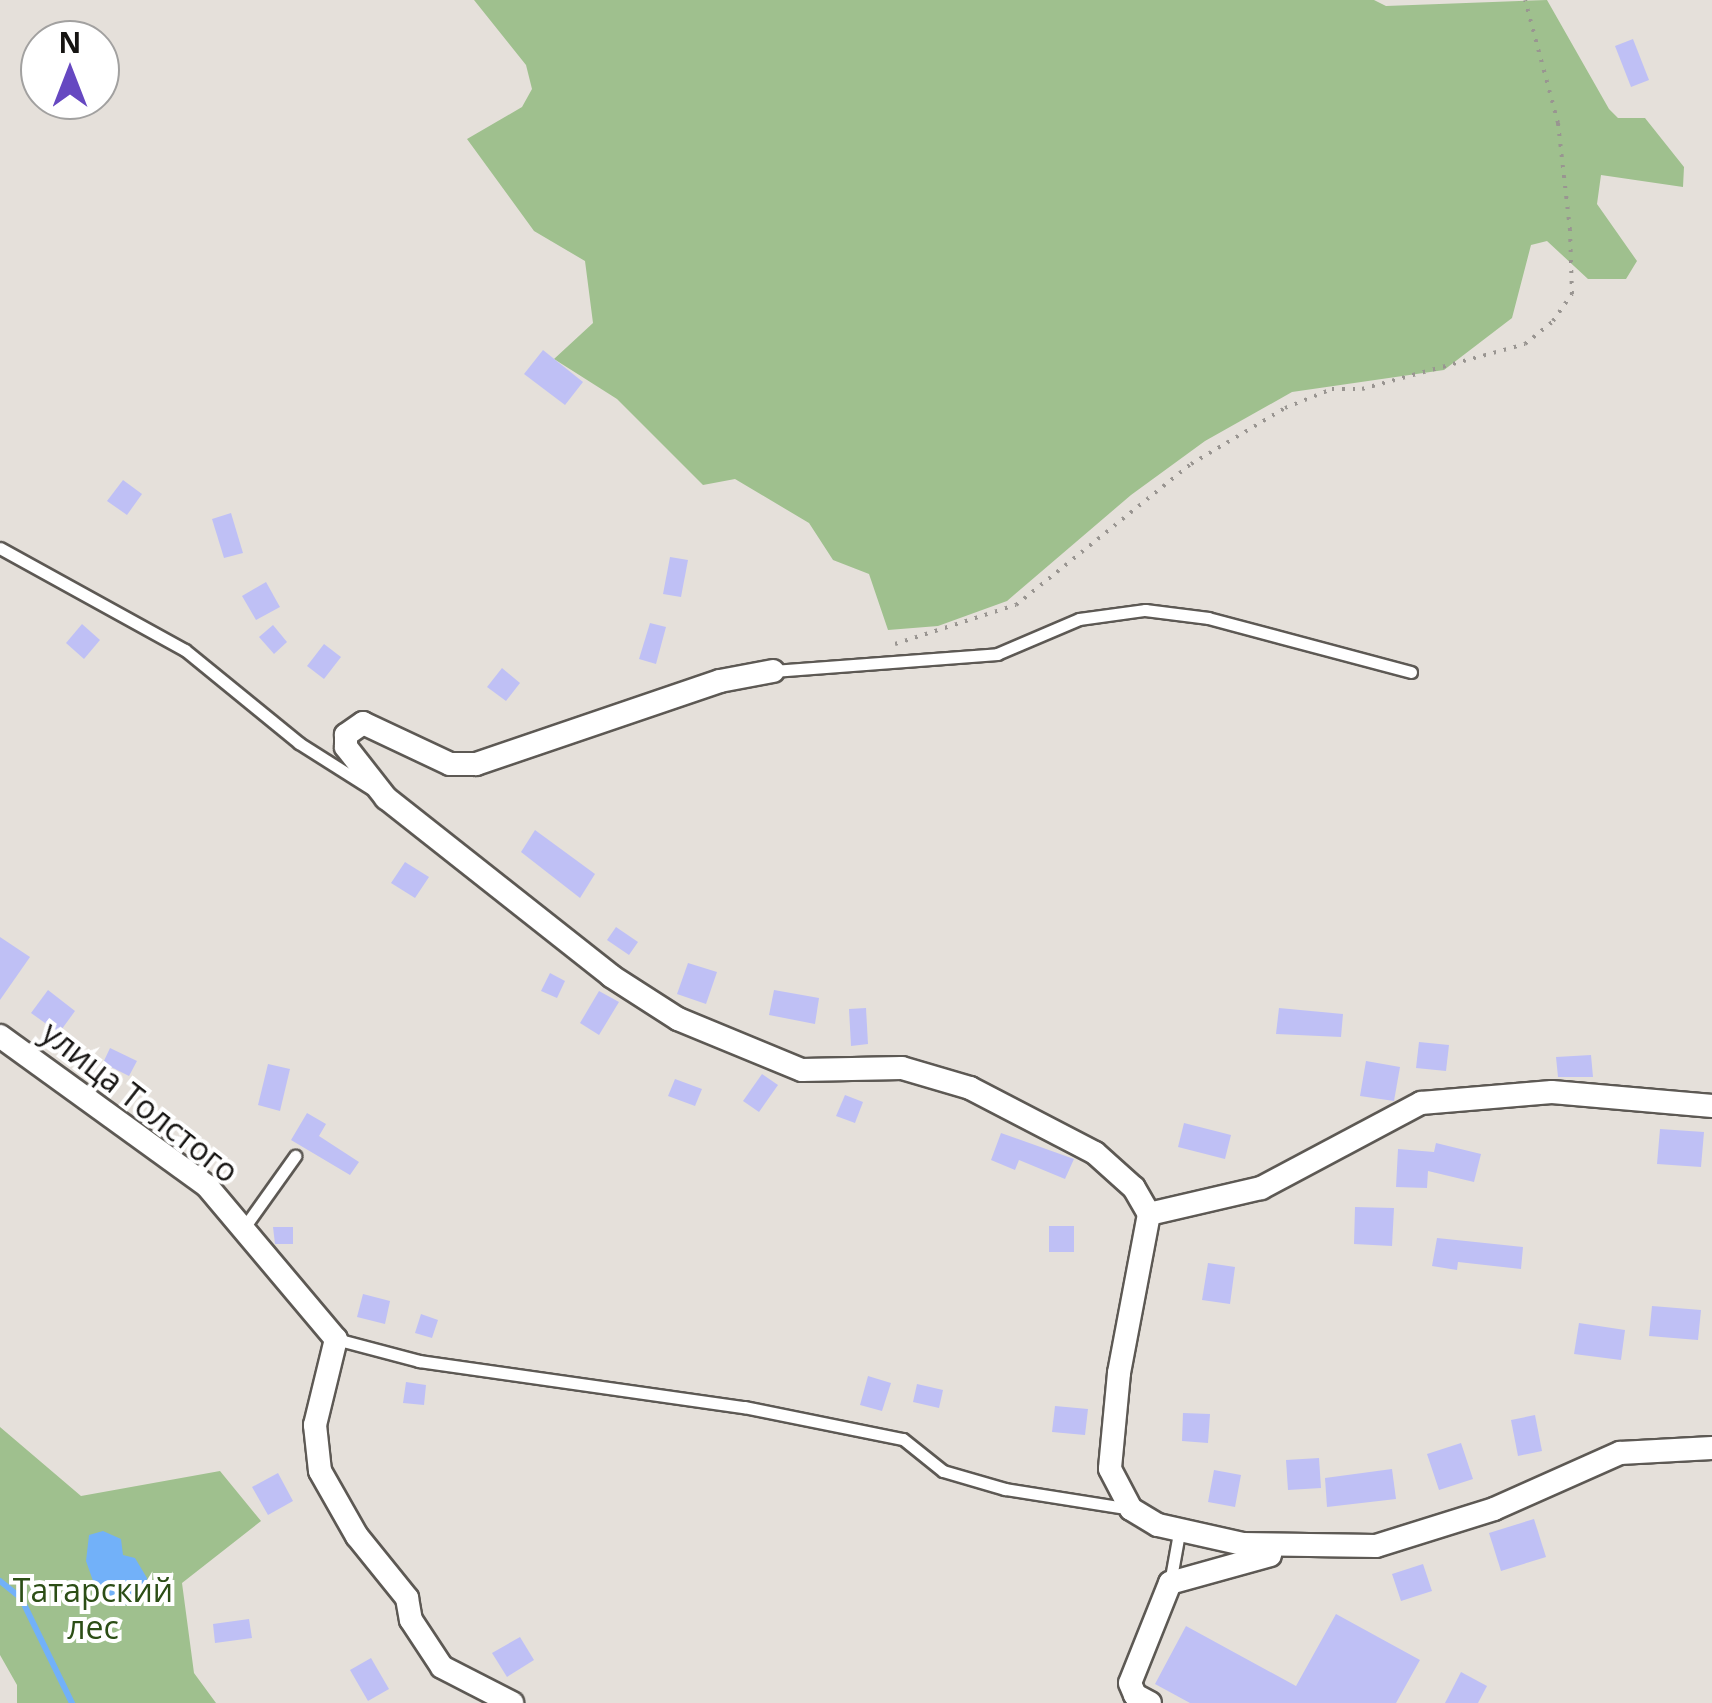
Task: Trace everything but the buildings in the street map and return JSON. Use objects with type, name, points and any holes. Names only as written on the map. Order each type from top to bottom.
[{"type":"street","points":[[774,670],[720,681],[476,764],[426,756],[380,726],[351,728],[346,735],[352,758],[386,798],[611,976],[678,1019],[802,1070],[902,1068],[970,1088],[1095,1153],[1134,1188],[1149,1214],[1109,1443],[1117,1490],[1131,1509],[1179,1533],[1302,1548],[1376,1546],[1494,1509],[1620,1453],[1712,1448]]},
{"type":"street","name":"улица Толстого","points":[[0,1036],[207,1186],[336,1339]]},
{"type":"street","points":[[1149,1214],[1261,1188],[1421,1103],[1552,1092],[1712,1106]]},
{"type":"street","points":[[336,1339],[315,1424],[320,1471],[357,1536],[406,1598],[411,1620],[442,1668],[512,1703]]},
{"type":"street","points":[[1150,1703],[1130,1683],[1170,1583],[1302,1548]]},
{"type":"lane","points":[[0,548],[186,650],[299,743],[386,798]]},
{"type":"lane","points":[[774,670],[997,654],[1080,619],[1145,610],[1208,618],[1411,672]]},
{"type":"lane","points":[[244,1230],[295,1156]]},
{"type":"lane","points":[[336,1339],[419,1361],[744,1407],[903,1439],[943,1471],[1005,1489],[1131,1509]]},
{"type":"lane","points":[[1170,1583],[1179,1533]]},
{"type":"path","points":[[882,646],[1016,606],[1176,475],[1235,432],[1332,389],[1362,389],[1525,344],[1553,321],[1572,294],[1570,230],[1558,123],[1524,0]]},
{"type":"green space","points":[[474,0],[1374,0],[1386,6],[1547,0],[1609,109],[1618,118],[1645,118],[1684,167],[1683,187],[1601,175],[1597,204],[1637,261],[1626,279],[1588,279],[1547,241],[1531,245],[1512,318],[1444,370],[1292,392],[1205,441],[1131,495],[1007,601],[938,626],[888,630],[869,574],[833,560],[809,523],[735,479],[703,485],[617,399],[554,359],[593,323],[585,261],[534,231],[467,139],[522,107],[532,89],[526,65]]},
{"type":"green space","name":"Татарский лес","points":[[0,1427],[81,1496],[220,1471],[261,1521],[182,1583],[194,1673],[216,1703],[17,1703],[17,1685],[0,1655]]},
{"type":"water","points":[[103,1531],[121,1539],[123,1555],[135,1558],[147,1578],[146,1592],[131,1606],[99,1598],[86,1561],[89,1535]]},
{"type":"waterway","points":[[0,1581],[21,1598],[72,1703]]}]
